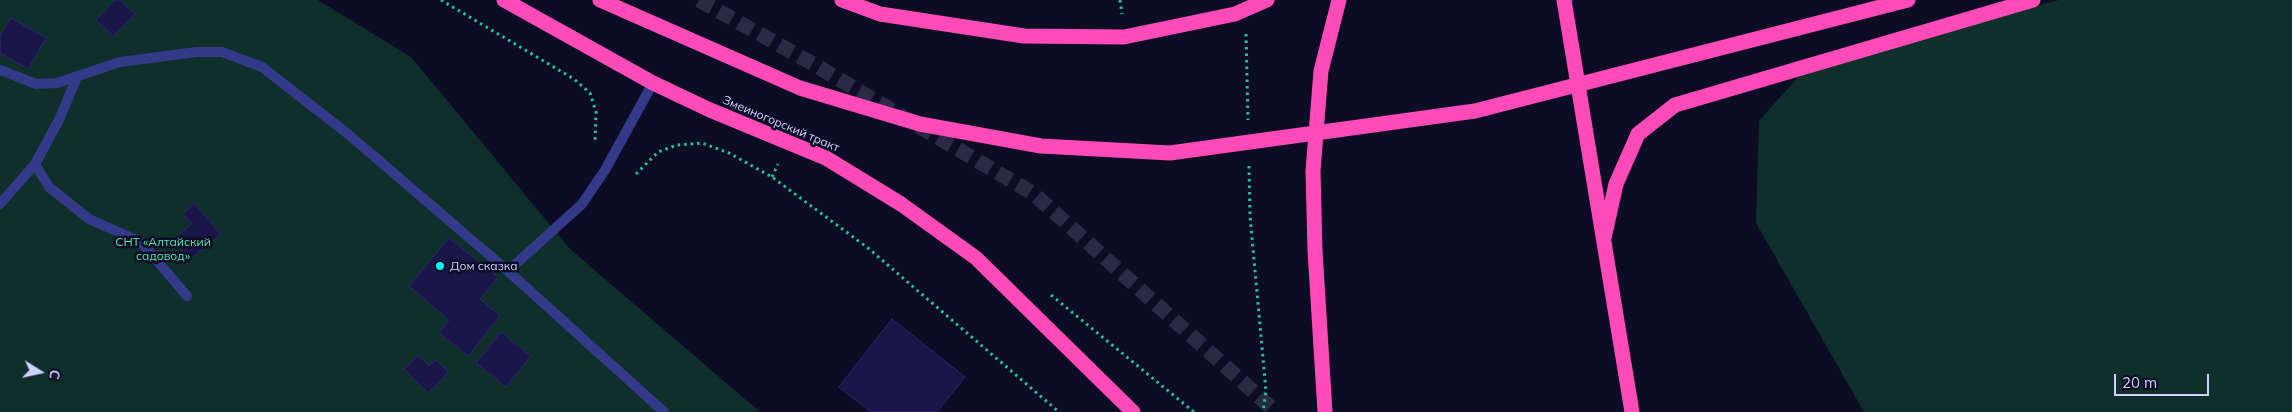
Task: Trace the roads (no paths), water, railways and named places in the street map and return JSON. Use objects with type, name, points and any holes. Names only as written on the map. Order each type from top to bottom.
[{"type":"highway","name":"Змеиногорский тракт","points":[[504,0],[653,83],[710,110],[826,158],[901,204],[976,258],[1133,412]]},
{"type":"highway","points":[[600,0],[800,88],[920,124],[1041,146],[1170,153],[1476,110],[1908,0]]},
{"type":"highway","points":[[842,0],[880,14],[1024,36],[1124,37],[1235,14],[1267,0]]},
{"type":"highway","points":[[1325,412],[1314,250],[1313,171],[1321,71],[1339,0]]},
{"type":"highway","points":[[1564,0],[1632,412]]},
{"type":"highway","points":[[1604,238],[1616,184],[1638,134],[1675,105],[2033,0]]},
{"type":"lane","points":[[0,70],[36,84],[57,83],[120,62],[196,52],[222,52],[262,67],[348,134],[508,271],[664,412]]},
{"type":"lane","points":[[0,204],[35,164],[59,120],[77,77]]},
{"type":"lane","points":[[508,271],[582,204],[605,170],[653,83]]},
{"type":"lane","points":[[35,164],[50,187],[89,219],[141,242],[187,296]]},
{"type":"tunnel","points":[[699,0],[815,65],[1034,194],[1276,412]]},
{"type":"place","name":"Дом сказка","points":[[440,266]]},
{"type":"park label","name":"СНТ «Алтайский садовод»","points":[[163,249]]}]
